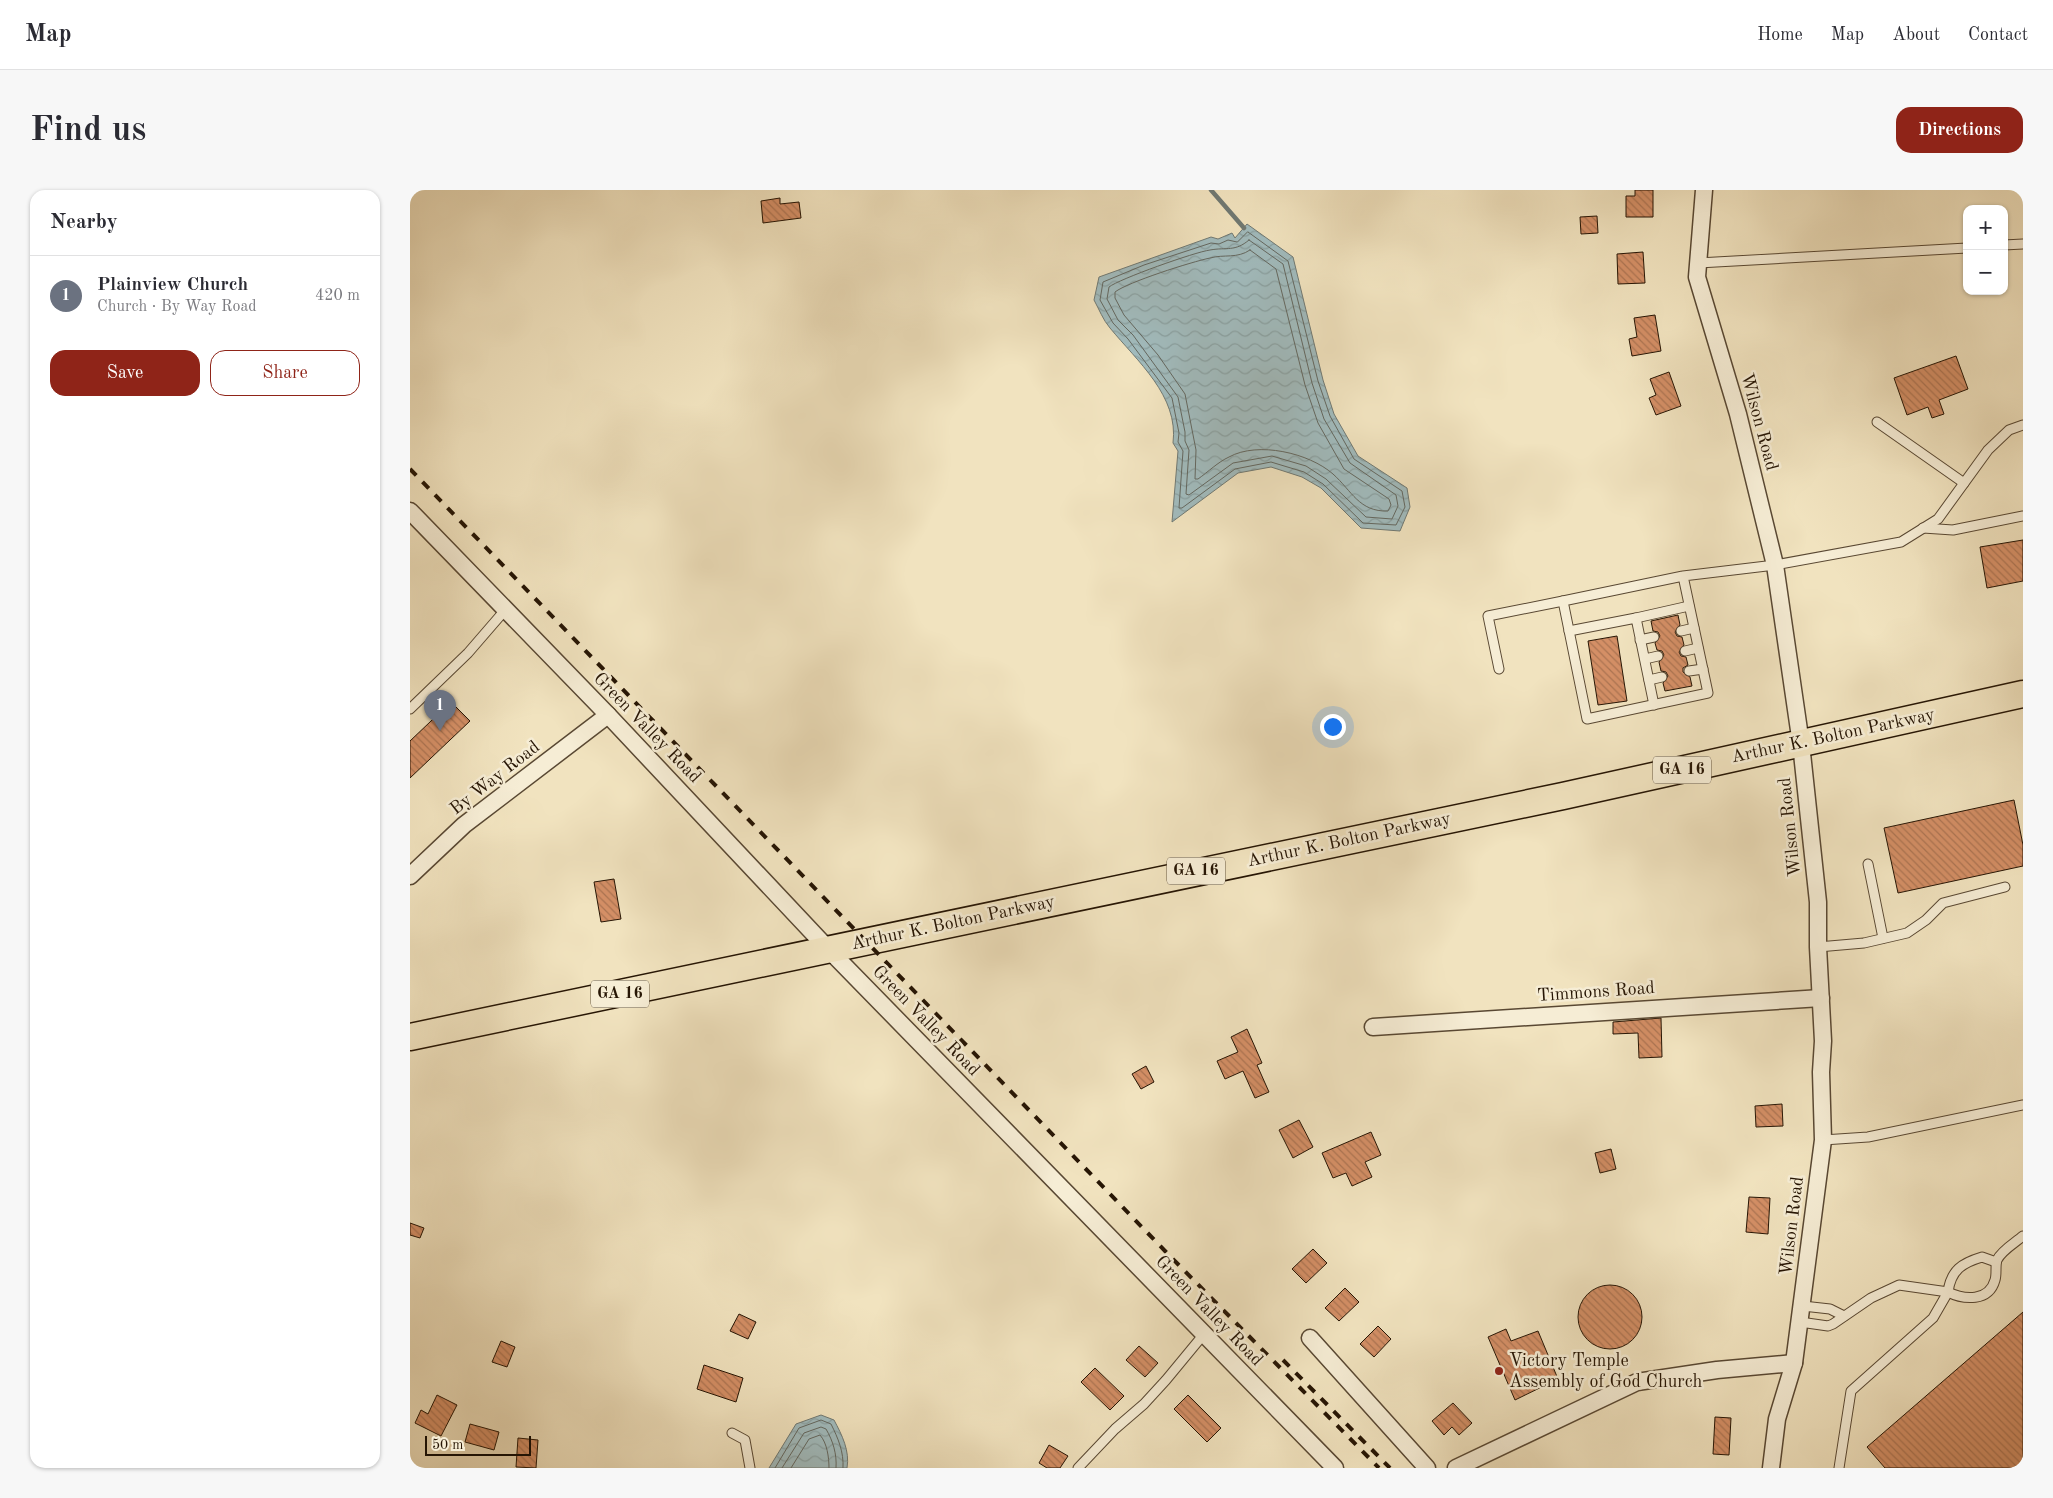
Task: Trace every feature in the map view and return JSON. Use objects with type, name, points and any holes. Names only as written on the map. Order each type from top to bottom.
[{"type":"main road","name":"Arthur K. Bolton Parkway","points":[[410,1037],[830,951],[1114,888],[1563,796],[2023,694]]},
{"type":"street","name":"Wilson Road","points":[[1704,190],[1697,277],[1738,414],[1775,565],[1801,744],[1818,902],[1823,1140],[1802,1314],[1794,1363],[1777,1419],[1771,1468]]},
{"type":"street","name":"Green Valley Road","points":[[410,511],[608,715],[830,951],[1335,1468]]},
{"type":"street","name":"By Way Road","points":[[410,876],[464,826],[608,715]]},
{"type":"street","name":"Timmons Road","points":[[1373,1027],[1821,998]]},
{"type":"street","points":[[1310,1338],[1427,1468]]},
{"type":"street","points":[[1456,1468],[1637,1382],[1717,1370],[1794,1363]]},
{"type":"lane","points":[[2008,246],[2023,244]]},
{"type":"lane","points":[[1698,263],[1963,248]]},
{"type":"lane","points":[[1877,422],[1964,483]]},
{"type":"lane","points":[[1499,669],[1488,616],[1683,576],[1775,565],[1900,542],[1938,519],[1988,450],[2009,430],[2023,425]]},
{"type":"lane","points":[[1924,528],[1953,530],[2023,516]]},
{"type":"lane","points":[[1563,601],[1587,719],[1708,693],[1683,576]]},
{"type":"lane","points":[[1570,632],[1689,606]]},
{"type":"lane","points":[[410,709],[468,653],[506,610]]},
{"type":"lane","points":[[1636,618],[1654,705]]},
{"type":"lane","points":[[1681,631],[1694,628]]},
{"type":"lane","points":[[1640,640],[1654,637]]},
{"type":"lane","points":[[1685,650],[1698,648]]},
{"type":"lane","points":[[1645,659],[1658,656]]},
{"type":"lane","points":[[1689,671],[1703,669]]},
{"type":"lane","points":[[1649,680],[1662,677]]},
{"type":"lane","points":[[1868,864],[1883,938]]},
{"type":"lane","points":[[1818,947],[1864,943],[1908,933],[1926,920],[1943,903],[2005,887]]},
{"type":"lane","points":[[1823,1140],[1868,1137],[2023,1105]]},
{"type":"lane","points":[[1802,1314],[1828,1326],[1871,1298],[1899,1285],[1948,1292],[1969,1299],[1986,1292],[1994,1285],[1996,1262],[2002,1254],[2023,1236]]},
{"type":"lane","points":[[1839,1468],[1851,1391],[1934,1318],[1948,1292],[1953,1273],[1961,1265],[1982,1257],[1996,1262]]},
{"type":"lane","points":[[1802,1314],[1830,1309],[1844,1316]]},
{"type":"lane","points":[[1078,1468],[1115,1428],[1144,1404],[1204,1334]]},
{"type":"lane","points":[[732,1433],[745,1440],[750,1468]]},
{"type":"water","points":[[1247,224],[1293,257],[1323,380],[1334,414],[1358,456],[1407,488],[1410,507],[1400,531],[1361,528],[1321,488],[1302,477],[1271,467],[1238,473],[1172,522],[1178,451],[1173,443],[1173,426],[1169,410],[1154,380],[1105,322],[1094,300],[1099,277],[1211,237],[1218,239],[1232,233],[1235,238]]},
{"type":"water","points":[[821,1415],[834,1420],[840,1431],[845,1443],[847,1468],[769,1468],[796,1424]]},
{"type":"building","points":[[1635,190],[1653,190],[1653,217],[1626,217],[1626,196],[1635,196]]},
{"type":"building","points":[[780,198],[780,204],[799,202],[801,218],[763,223],[761,201]]},
{"type":"building","points":[[1597,216],[1598,233],[1581,234],[1580,217]]},
{"type":"building","points":[[1643,252],[1645,283],[1618,284],[1617,254]]},
{"type":"building","points":[[1655,315],[1661,351],[1632,356],[1629,339],[1637,337],[1634,318]]},
{"type":"building","points":[[1956,356],[1968,389],[1939,400],[1944,414],[1932,418],[1928,407],[1907,415],[1894,378]]},
{"type":"building","points":[[1669,372],[1681,406],[1656,415],[1649,398],[1656,395],[1650,379]]},
{"type":"building","points":[[2023,540],[2023,581],[1987,588],[1980,547]]},
{"type":"building","points":[[1678,615],[1680,625],[1675,632],[1677,636],[1682,637],[1684,645],[1679,652],[1681,656],[1686,657],[1688,665],[1683,668],[1683,672],[1690,677],[1692,686],[1665,691],[1663,683],[1668,676],[1666,672],[1661,671],[1659,662],[1664,655],[1662,651],[1657,650],[1655,643],[1660,636],[1658,632],[1653,631],[1651,621]]},
{"type":"building","points":[[1617,636],[1627,701],[1598,705],[1588,641]]},
{"type":"building","points":[[451,702],[470,721],[410,778],[410,741]]},
{"type":"building","points":[[2014,800],[2023,845],[2023,866],[1898,893],[1884,828]]},
{"type":"building","points":[[614,879],[621,919],[601,922],[594,882]]},
{"type":"building","points":[[1661,1018],[1662,1057],[1639,1058],[1638,1033],[1613,1034],[1613,1022]]},
{"type":"building","points":[[1247,1029],[1262,1063],[1257,1065],[1269,1092],[1255,1098],[1243,1071],[1225,1079],[1217,1061],[1238,1052],[1231,1037]]},
{"type":"building","points":[[1146,1066],[1154,1082],[1141,1089],[1132,1074]]},
{"type":"building","points":[[1782,1104],[1783,1126],[1756,1127],[1755,1106]]},
{"type":"building","points":[[1299,1120],[1313,1147],[1293,1158],[1279,1130]]},
{"type":"building","points":[[1371,1132],[1381,1155],[1365,1162],[1372,1177],[1352,1186],[1346,1173],[1333,1178],[1322,1153]]},
{"type":"building","points":[[1611,1149],[1616,1169],[1600,1173],[1595,1153]]},
{"type":"building","points":[[1749,1197],[1770,1198],[1768,1234],[1746,1232]]},
{"type":"building","points":[[410,1223],[424,1228],[420,1238],[410,1235]]},
{"type":"building","points":[[1313,1249],[1327,1263],[1306,1283],[1292,1269]]},
{"type":"building","points":[[1610,1285],[1622,1287],[1633,1294],[1640,1305],[1642,1317],[1640,1329],[1633,1340],[1622,1347],[1610,1349],[1598,1347],[1587,1340],[1580,1329],[1578,1317],[1580,1305],[1587,1294],[1598,1287]]},
{"type":"building","points":[[1345,1288],[1359,1302],[1339,1321],[1325,1308]]},
{"type":"building","points":[[2023,1312],[2023,1468],[1885,1468],[1867,1447]]},
{"type":"building","points":[[739,1314],[756,1322],[748,1339],[730,1331]]},
{"type":"building","points":[[1378,1326],[1391,1339],[1374,1357],[1360,1344]]},
{"type":"building","points":[[1506,1329],[1511,1341],[1538,1331],[1558,1379],[1515,1400],[1488,1337]]},
{"type":"building","points":[[501,1341],[515,1347],[507,1367],[492,1362]]},
{"type":"building","points":[[1139,1346],[1158,1363],[1145,1377],[1126,1360]]},
{"type":"building","points":[[704,1365],[743,1378],[736,1402],[697,1389]]},
{"type":"building","points":[[1095,1368],[1124,1396],[1110,1410],[1081,1382]]},
{"type":"building","points":[[437,1395],[457,1405],[441,1436],[415,1423],[421,1410],[428,1414]]},
{"type":"building","points":[[1188,1395],[1221,1428],[1207,1442],[1174,1409]]},
{"type":"building","points":[[1453,1403],[1472,1423],[1459,1435],[1452,1427],[1444,1435],[1432,1421]]},
{"type":"building","points":[[1715,1417],[1731,1418],[1729,1455],[1713,1454]]},
{"type":"building","points":[[470,1424],[499,1432],[494,1450],[465,1442]]},
{"type":"building","points":[[518,1438],[538,1440],[536,1468],[516,1467]]},
{"type":"building","points":[[1049,1445],[1068,1456],[1060,1468],[1047,1468],[1039,1463]]},
{"type":"waterway","points":[[1211,190],[1244,228]]},
{"type":"railway","points":[[410,469],[1166,1252],[1379,1468]]},
{"type":"railway","points":[[1283,1360],[1390,1468]]},
{"type":"place","name":"Plainview Church","points":[[440,731]]},
{"type":"place","name":"Victory Temple Assembly of God Church","points":[[1499,1371]]}]
